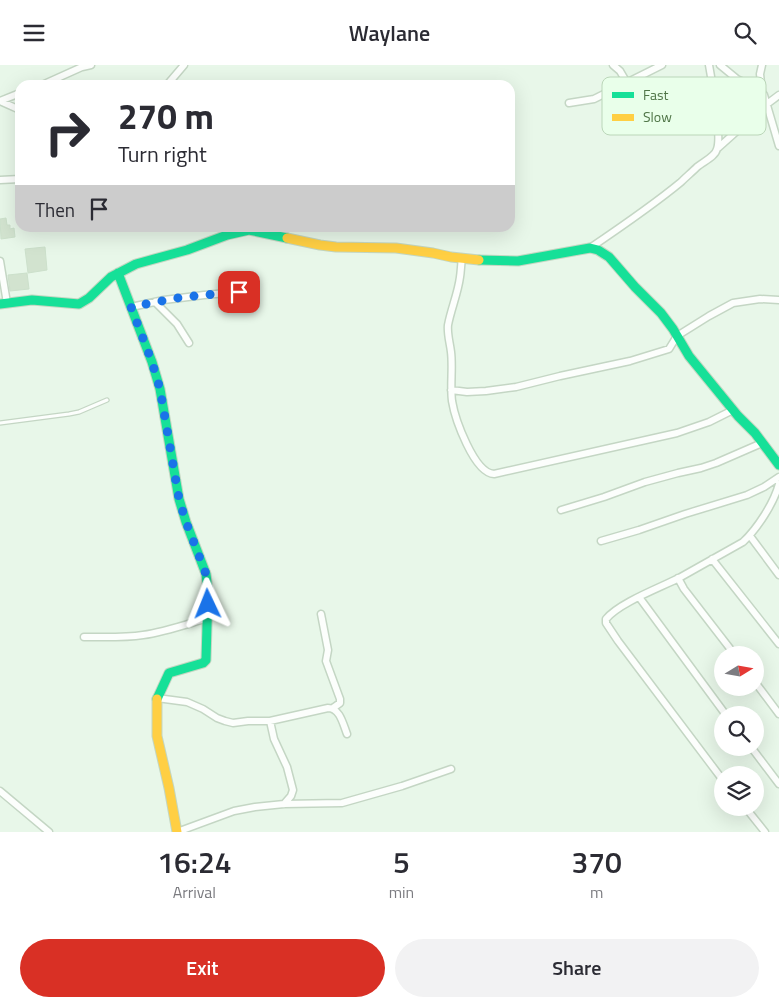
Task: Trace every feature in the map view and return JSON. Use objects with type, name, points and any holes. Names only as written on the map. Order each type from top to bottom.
[{"type":"street","points":[[53,80],[91,65]]},
{"type":"street","points":[[171,80],[184,65]]},
{"type":"street","points":[[613,65],[624,77]]},
{"type":"street","points":[[639,77],[662,65]]},
{"type":"street","points":[[720,65],[734,77]]},
{"type":"street","points":[[0,101],[15,95]]},
{"type":"street","points":[[569,103],[594,99],[602,95]]},
{"type":"street","points":[[767,104],[779,95]]},
{"type":"street","points":[[0,101],[15,108]]},
{"type":"street","points":[[766,101],[779,146]]},
{"type":"street","points":[[718,135],[718,147]]},
{"type":"street","points":[[276,232],[320,245],[396,248],[488,261],[518,261],[590,248],[635,218],[681,182],[713,155],[718,147],[732,135]]},
{"type":"street","points":[[0,180],[15,179]]},
{"type":"street","points":[[0,261],[4,304],[32,300],[79,304],[89,298],[111,277],[118,273],[145,261],[186,250],[239,232]]},
{"type":"street","points":[[590,248],[603,252],[609,257],[661,313],[689,356],[755,433],[779,465]]},
{"type":"street","points":[[462,258],[460,277],[448,325],[452,353],[451,390],[455,413],[465,441],[483,470],[491,474],[677,433],[709,422],[734,410]]},
{"type":"street","points":[[118,273],[152,362],[160,389],[179,499],[208,583],[206,660],[203,663],[170,673],[157,698],[157,736],[177,832],[234,811],[255,807],[342,803],[452,769]]},
{"type":"street","points":[[131,307],[204,295],[250,291]]},
{"type":"street","points":[[451,390],[467,392],[516,387],[630,361],[669,349],[677,336],[733,303],[760,299],[779,300]]},
{"type":"street","points":[[155,302],[177,324],[189,343]]},
{"type":"street","points":[[560,510],[645,482],[701,469],[762,443]]},
{"type":"street","points":[[601,541],[747,495],[779,477]]},
{"type":"street","points":[[714,768],[618,641],[606,623],[606,619],[612,613],[639,597],[743,542],[761,520],[779,489]]},
{"type":"street","points":[[750,535],[779,575]]},
{"type":"street","points":[[712,559],[779,644]]},
{"type":"street","points":[[678,578],[684,589],[728,646]]},
{"type":"street","points":[[639,597],[719,706]]},
{"type":"street","points":[[157,698],[187,702],[228,722],[270,721],[333,708],[340,703],[340,699],[326,661],[328,650],[321,615]]},
{"type":"street","points":[[84,637],[144,635],[208,618]]},
{"type":"street","points":[[764,694],[779,713]]},
{"type":"street","points":[[333,708],[337,711],[347,734]]},
{"type":"street","points":[[270,721],[274,739],[287,767],[293,791],[284,805]]},
{"type":"street","points":[[758,756],[779,784]]},
{"type":"street","points":[[0,791],[49,832]]},
{"type":"street","points":[[752,816],[765,832]]},
{"type":"lane","points":[[0,423],[79,412],[107,400]]},
{"type":"building","points":[[6,218],[10,229],[14,228],[15,237],[1,239],[0,219]]},
{"type":"building","points":[[45,247],[47,270],[28,273],[25,249]]},
{"type":"building","points":[[27,273],[29,289],[10,291],[8,275]]},
{"type":"traffic: fast","points":[[0,304],[32,300],[79,304],[89,298],[111,277],[136,264],[187,250],[240,232]]},
{"type":"traffic: fast","points":[[258,232],[287,238]]},
{"type":"traffic: fast","points":[[479,260],[518,261],[590,248],[598,250],[609,257],[661,313],[689,356],[738,416],[755,433],[779,465]]},
{"type":"traffic: fast","points":[[118,273],[152,362],[160,389],[179,499],[206,574],[208,591],[206,660],[203,663],[169,673],[157,699]]},
{"type":"traffic: slow","points":[[287,238],[336,247],[396,248],[479,260]]},
{"type":"traffic: slow","points":[[157,699],[157,736],[177,832]]},
{"type":"route","points":[[208,604],[206,574],[197,554],[179,499],[160,389],[131,307],[177,298],[239,292]]}]
